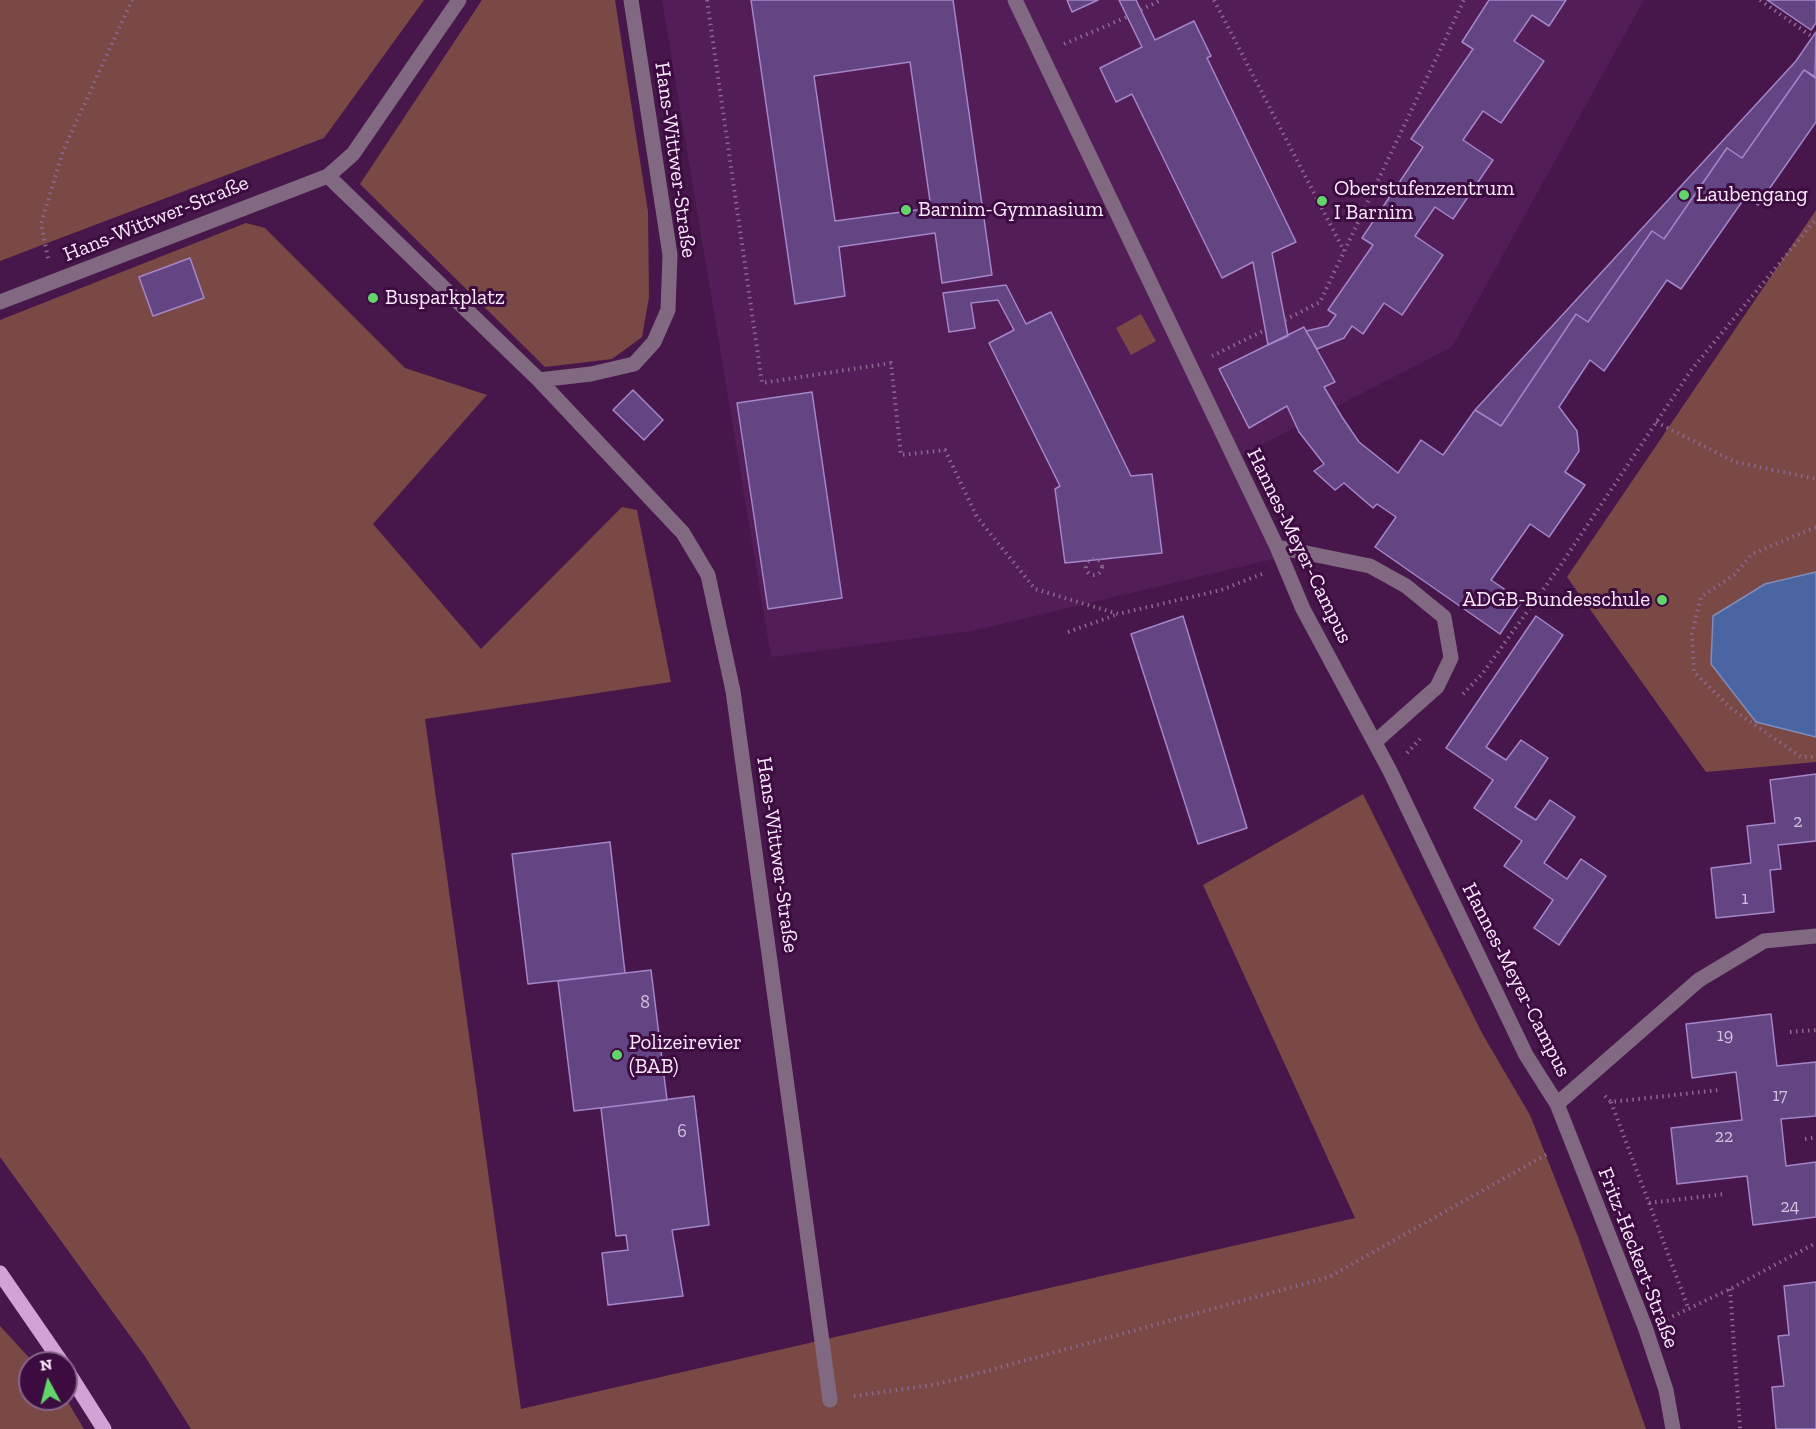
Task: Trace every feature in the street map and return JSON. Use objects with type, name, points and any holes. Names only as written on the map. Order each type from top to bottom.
[{"type":"main road","points":[[0,1273],[54,1351]]},
{"type":"main road","points":[[78,1388],[104,1429]]},
{"type":"street","name":"Hans-Wittwer-Straße","points":[[0,302],[280,192],[328,176],[353,154],[459,0]]},
{"type":"street","name":"Hans-Wittwer-Straße","points":[[539,380],[591,374],[634,364],[654,342],[668,310],[670,255],[631,0]]},
{"type":"street","name":"Hannes-Meyer-Campus","points":[[1015,0],[1277,547],[1303,609],[1390,771],[1526,1056],[1557,1104]]},
{"type":"street","name":"Hans-Wittwer-Straße","points":[[328,176],[539,380],[683,533],[708,575],[733,691],[830,1400]]},
{"type":"street","points":[[1277,547],[1370,566],[1406,586],[1444,617],[1451,658],[1437,687],[1375,742]]},
{"type":"street","points":[[1557,1104],[1699,980],[1764,941],[1816,936]]},
{"type":"street","name":"Fritz-Heckert-Straße","points":[[1557,1104],[1645,1327],[1666,1390],[1673,1429]]},
{"type":"path","points":[[57,280],[45,252],[41,224],[63,151],[132,0]]},
{"type":"path","points":[[707,0],[762,383],[891,363],[901,455],[945,450],[976,517],[1035,589],[1118,614]]},
{"type":"path","points":[[1141,10],[1161,0]]},
{"type":"path","points":[[1214,0],[1344,251]]},
{"type":"path","points":[[1285,320],[1320,302],[1464,0]]},
{"type":"path","points":[[1760,0],[1811,36]]},
{"type":"path","points":[[1041,54],[1127,17]]},
{"type":"path","points":[[1460,698],[1483,673],[1692,369],[1816,219]]},
{"type":"path","points":[[1190,366],[1265,330]]},
{"type":"path","points":[[1656,422],[1735,462],[1816,478]]},
{"type":"path","points":[[1816,527],[1752,554],[1734,575],[1701,597],[1692,634],[1694,672],[1732,709],[1801,757],[1816,757]]},
{"type":"path","points":[[1092,560],[1101,564],[1100,570],[1095,574],[1088,572],[1086,568],[1087,562],[1092,560]]},
{"type":"path","points":[[1068,632],[1118,614],[1221,590],[1284,565]]},
{"type":"path","points":[[1390,771],[1421,738]]},
{"type":"path","points":[[1790,1032],[1816,1030]]},
{"type":"path","points":[[1586,1077],[1611,1102],[1689,1310]]},
{"type":"path","points":[[1611,1102],[1719,1090]]},
{"type":"path","points":[[1805,1138],[1816,1137]]},
{"type":"path","points":[[830,1400],[939,1384],[1329,1277],[1570,1141]]},
{"type":"path","points":[[1649,1203],[1725,1194]]},
{"type":"path","points":[[1645,1327],[1689,1310],[1816,1243]]},
{"type":"path","points":[[1730,1289],[1740,1429]]},
{"type":"shaded area","points":[[0,0],[424,0],[324,138],[0,261]]},
{"type":"shaded area","points":[[482,0],[615,0],[648,212],[649,297],[642,337],[612,359],[545,367],[360,184]]},
{"type":"shaded area","name":"Barnim-Gymnasium","points":[[662,0],[1644,0],[1452,347],[1234,459],[1290,555],[972,631],[771,657]]},
{"type":"shaded area","points":[[1816,210],[1816,572],[1765,584],[1756,722],[1816,737],[1816,762],[1706,772],[1567,577]]},
{"type":"shaded area","points":[[246,223],[265,228],[405,368],[487,395],[373,524],[481,649],[622,507],[637,510],[671,682],[425,719],[521,1409],[1355,1218],[1203,885],[1363,794],[1483,1035],[1530,1115],[1578,1237],[1646,1429],[191,1429],[144,1355],[0,1157],[0,320]]},
{"type":"shaded area","points":[[1141,314],[1156,341],[1131,355],[1116,328]]},
{"type":"shaded area","points":[[0,1326],[23,1351],[18,1351],[18,1411],[73,1411],[84,1429],[0,1429]]},
{"type":"water","points":[[1816,572],[1816,737],[1756,722],[1711,664],[1713,616],[1765,584]]},
{"type":"building","points":[[751,0],[953,0],[992,275],[942,283],[935,233],[839,247],[845,296],[795,304]],"holes":[[[910,62],[931,208],[835,221],[814,76]]]},
{"type":"building","points":[[1067,0],[1098,0],[1072,12]]},
{"type":"building","points":[[1119,0],[1136,0],[1155,40],[1194,21],[1211,56],[1207,58],[1296,242],[1272,253],[1288,336],[1268,345],[1253,262],[1222,278],[1132,94],[1116,102],[1100,68],[1142,47]]},
{"type":"building","points":[[1489,0],[1566,0],[1549,26],[1532,15],[1514,41],[1544,61],[1501,123],[1483,111],[1463,140],[1493,160],[1453,219],[1435,207],[1415,236],[1443,255],[1402,315],[1384,303],[1363,334],[1352,326],[1344,338],[1317,349],[1306,331],[1328,326],[1336,315],[1328,310],[1373,245],[1362,238],[1423,147],[1411,139],[1473,49],[1462,42]]},
{"type":"building","points":[[1767,0],[1816,0],[1816,23],[1811,30]]},
{"type":"building","name":"Laubengang","points":[[1816,32],[1815,78],[1804,70],[1742,158],[1727,148],[1664,239],[1652,231],[1588,322],[1576,314],[1501,426],[1475,410],[1796,61]]},
{"type":"building","points":[[1804,70],[1816,77],[1816,122],[1758,205],[1746,196],[1681,289],[1667,280],[1604,371],[1590,360],[1559,407],[1577,431],[1579,451],[1565,472],[1585,485],[1549,537],[1530,524],[1491,580],[1522,601],[1500,634],[1375,547],[1396,517],[1377,504],[1373,508],[1344,483],[1335,490],[1314,471],[1324,464],[1299,432],[1287,406],[1249,428],[1219,369],[1304,327],[1335,382],[1324,387],[1342,417],[1359,442],[1398,473],[1421,440],[1443,455],[1475,410],[1501,426],[1576,314],[1588,322],[1652,231],[1664,239],[1727,148],[1742,158]]},
{"type":"building","points":[[190,258],[204,298],[153,316],[139,277]]},
{"type":"building","points":[[1006,285],[1026,324],[1051,312],[1131,476],[1152,474],[1162,553],[1065,563],[1055,489],[1060,486],[989,343],[1014,330],[998,300],[971,303],[975,328],[949,332],[943,293]]},
{"type":"building","points":[[633,390],[663,420],[644,440],[613,410]]},
{"type":"building","points":[[812,392],[842,598],[768,609],[737,403]]},
{"type":"building","points":[[1183,616],[1247,828],[1198,844],[1131,634]]},
{"type":"building","points":[[1536,616],[1563,635],[1486,747],[1506,760],[1521,740],[1548,758],[1515,807],[1536,820],[1550,800],[1575,817],[1544,863],[1567,879],[1581,859],[1606,876],[1559,945],[1534,928],[1553,900],[1504,866],[1522,841],[1474,808],[1493,780],[1446,748]]},
{"type":"building","points":[[1816,774],[1816,841],[1778,845],[1781,869],[1770,870],[1774,912],[1716,918],[1711,868],[1751,863],[1747,826],[1775,823],[1770,780]]},
{"type":"building","points":[[610,842],[625,973],[528,984],[512,854]]},
{"type":"building","points":[[651,970],[667,1100],[574,1111],[558,981]]},
{"type":"building","points":[[1771,1014],[1777,1066],[1816,1062],[1816,1116],[1781,1119],[1786,1166],[1816,1162],[1816,1217],[1753,1225],[1747,1176],[1677,1184],[1671,1128],[1742,1120],[1736,1072],[1692,1078],[1686,1024]]},
{"type":"building","points":[[694,1096],[709,1225],[672,1230],[683,1296],[608,1305],[602,1253],[628,1250],[626,1235],[616,1236],[601,1108]]},
{"type":"building","points":[[1816,1282],[1816,1429],[1776,1429],[1772,1387],[1784,1386],[1778,1336],[1789,1335],[1784,1286]]},
{"type":"place","name":"Laubengang","points":[[1684,195]]},
{"type":"place","name":"Oberstufenzentrum I Barnim","points":[[1322,201]]},
{"type":"place","name":"Barnim-Gymnasium","points":[[906,210]]},
{"type":"place","name":"Busparkplatz","points":[[373,298]]},
{"type":"place","name":"ADGB-Bundesschule","points":[[1662,600]]},
{"type":"place","name":"Polizeirevier (BAB)","points":[[617,1055]]}]
